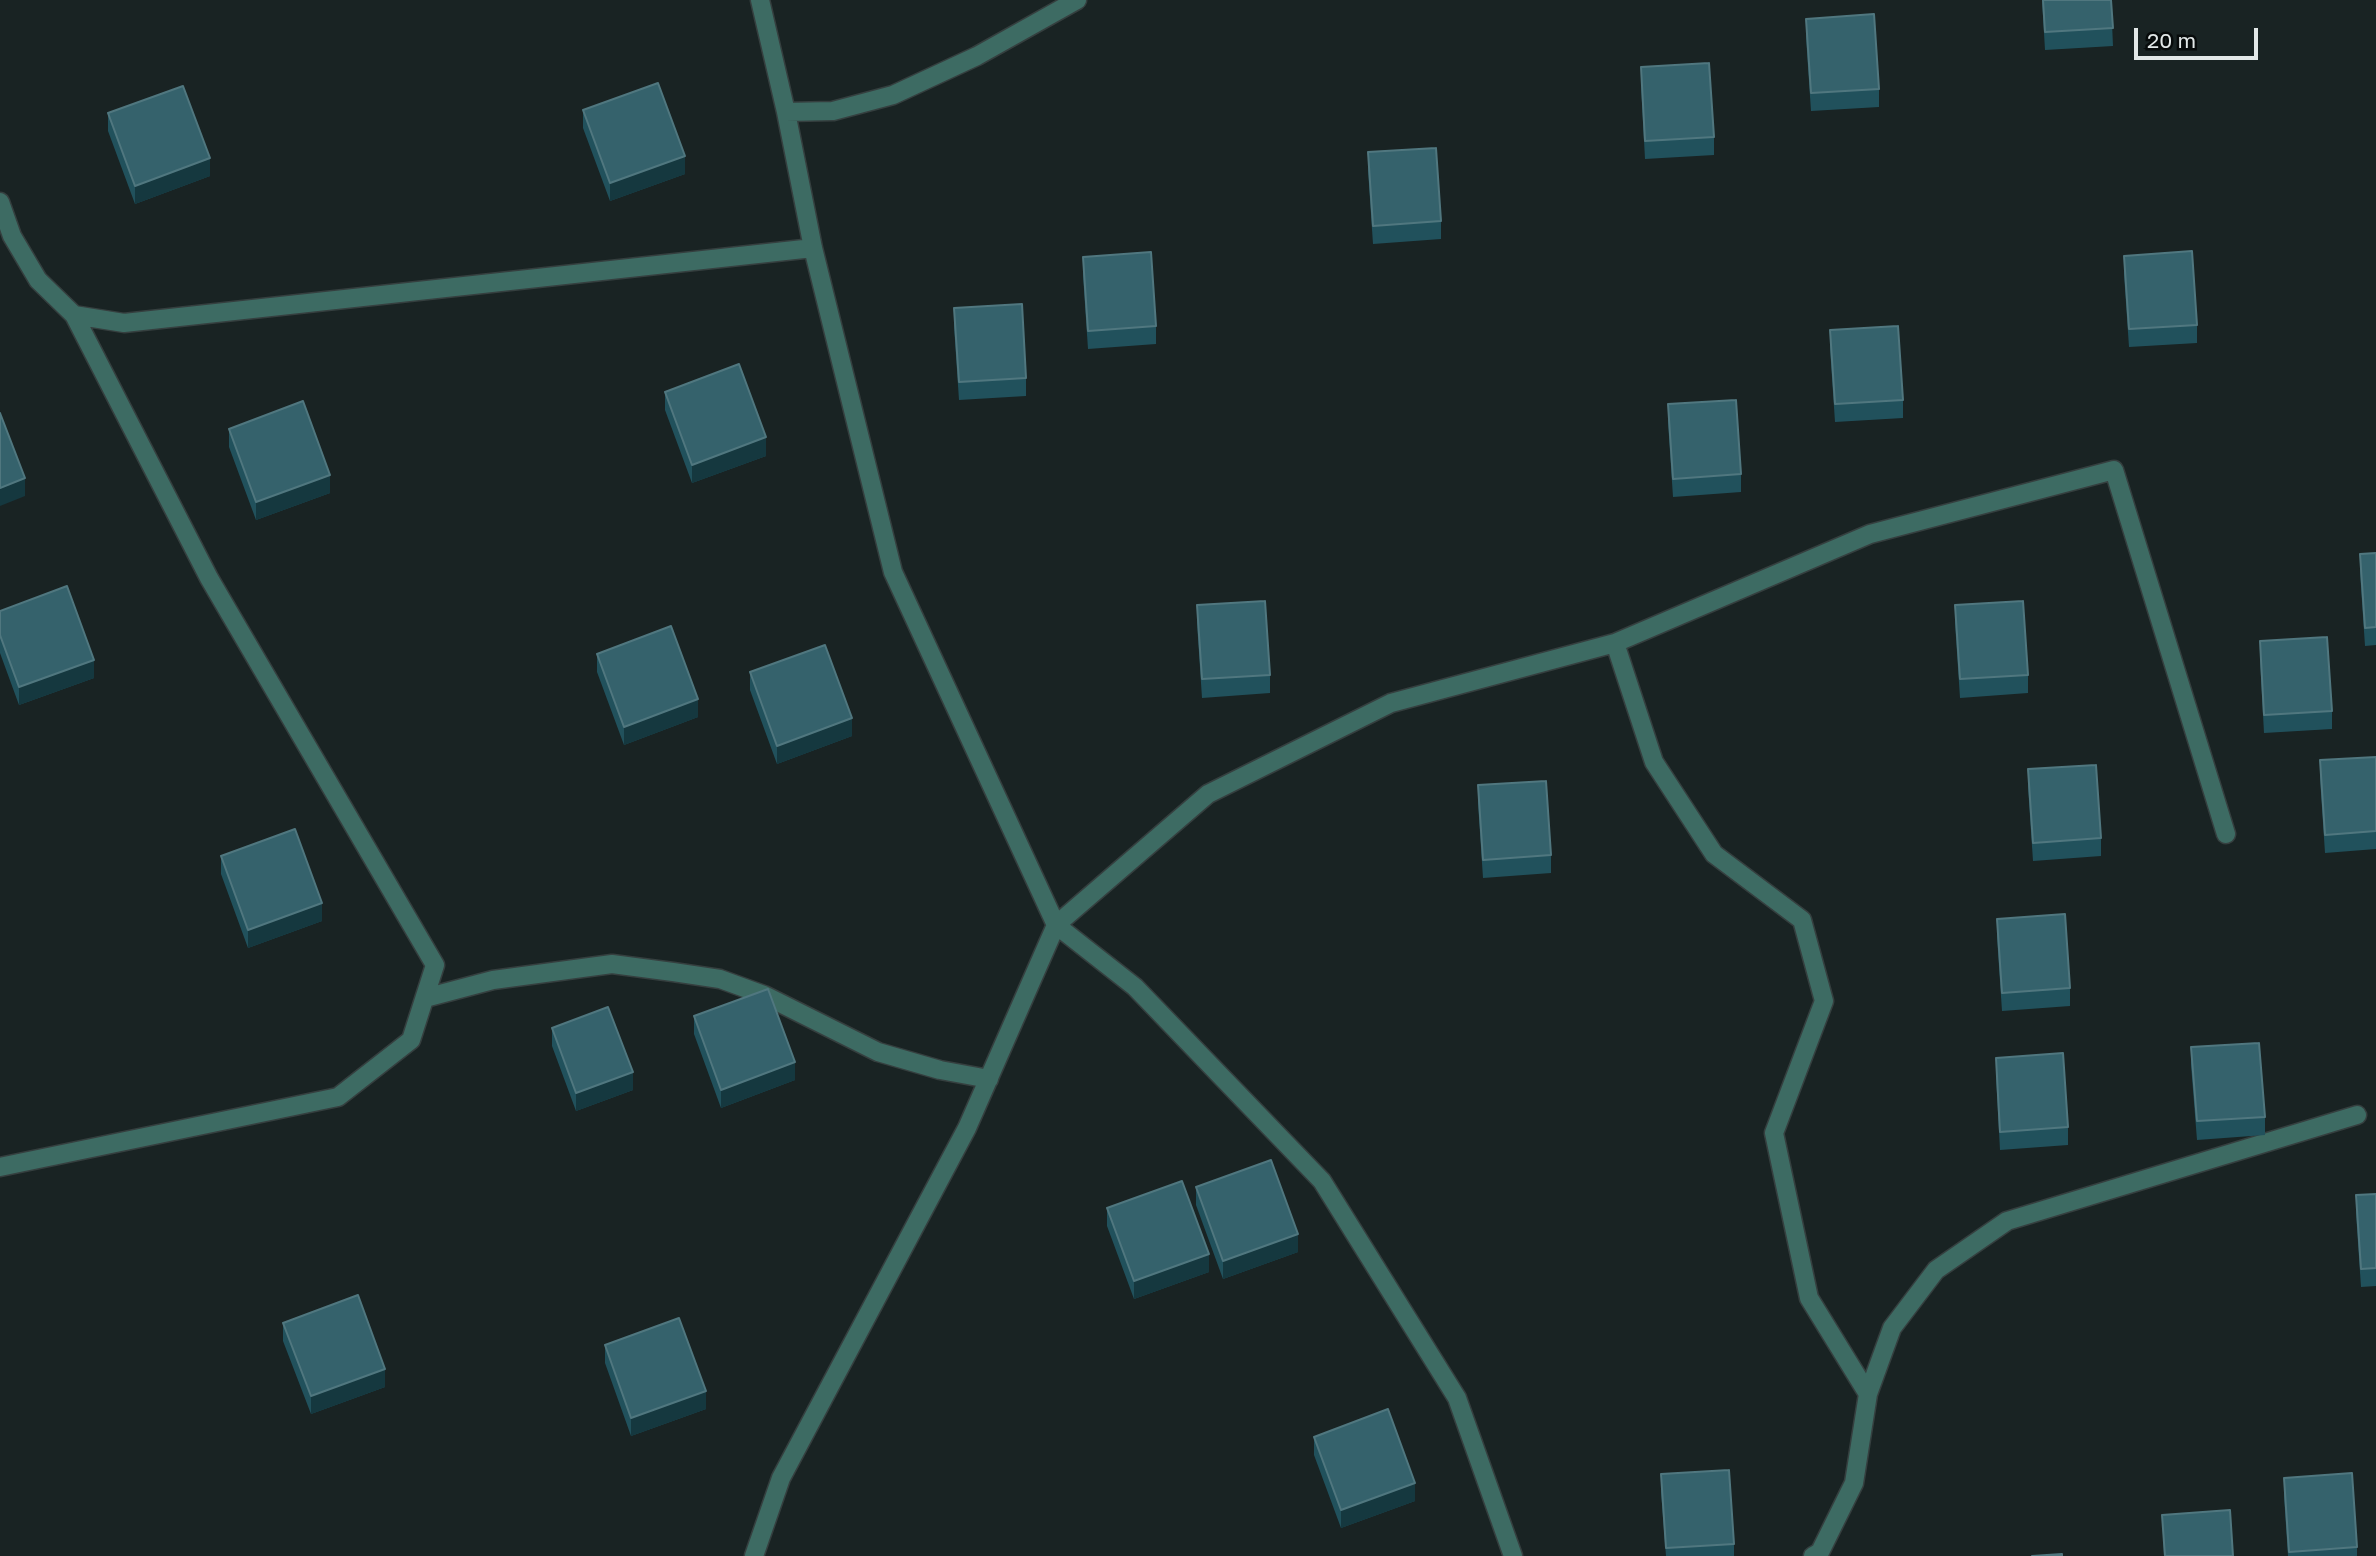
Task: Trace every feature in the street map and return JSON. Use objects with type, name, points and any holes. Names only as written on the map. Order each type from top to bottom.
[{"type":"lane","points":[[760,0],[786,111],[813,248],[893,572],[1056,925],[1135,987],[1322,1181],[1457,1398],[1513,1556]]},
{"type":"lane","points":[[786,111],[833,111],[893,95],[977,56],[1077,0]]},
{"type":"lane","points":[[0,202],[12,236],[38,280],[74,315],[209,578],[435,965],[411,1040],[338,1097],[0,1167]]},
{"type":"lane","points":[[74,315],[124,323],[166,320],[813,248]]},
{"type":"lane","points":[[754,1556],[781,1478],[967,1128],[1056,925],[1208,794],[1391,703],[1615,643],[1870,534],[2114,470],[2225,834]]},
{"type":"lane","points":[[1615,643],[1654,762],[1714,853],[1802,920],[1824,1001],[1774,1133],[1809,1298],[1868,1394]]},
{"type":"lane","points":[[425,998],[493,980],[612,964],[673,972],[720,979],[764,995],[877,1052],[940,1070],[989,1079]]},
{"type":"lane","points":[[1813,1556],[1820,1552],[1854,1483],[1868,1394],[1892,1328],[1936,1270],[2007,1221],[2357,1115]]},
{"type":"building","points":[[2043,0],[2111,0],[2113,28],[2045,32]]},
{"type":"building","points":[[1874,14],[1879,89],[1811,93],[1806,19]]},
{"type":"building","points":[[1709,63],[1714,137],[1645,141],[1641,67]]},
{"type":"building","points":[[658,83],[685,156],[610,183],[583,110]]},
{"type":"building","points":[[183,86],[210,158],[135,186],[108,113]]},
{"type":"building","points":[[1436,148],[1441,221],[1373,226],[1368,152]]},
{"type":"building","points":[[2192,251],[2197,325],[2129,329],[2124,256]]},
{"type":"building","points":[[1151,252],[1156,326],[1088,331],[1083,257]]},
{"type":"building","points":[[1022,304],[1026,378],[959,382],[954,308]]},
{"type":"building","points":[[1898,326],[1903,400],[1835,404],[1830,330]]},
{"type":"building","points":[[739,364],[766,437],[692,465],[665,392]]},
{"type":"building","points":[[1736,400],[1741,474],[1673,479],[1668,404]]},
{"type":"building","points":[[303,401],[330,475],[256,502],[229,429]]},
{"type":"building","points":[[0,413],[25,478],[0,488]]},
{"type":"building","points":[[2376,553],[2376,627],[2365,628],[2360,554]]},
{"type":"building","points":[[67,586],[94,660],[19,687],[0,635],[0,611]]},
{"type":"building","points":[[1265,601],[1270,675],[1202,679],[1197,605]]},
{"type":"building","points":[[2023,601],[2028,675],[1960,679],[1955,605]]},
{"type":"building","points":[[671,626],[698,699],[624,727],[597,654]]},
{"type":"building","points":[[2327,637],[2332,711],[2264,715],[2260,641]]},
{"type":"building","points":[[825,645],[852,718],[777,746],[750,672]]},
{"type":"building","points":[[2376,757],[2376,831],[2325,835],[2320,760]]},
{"type":"building","points":[[2096,765],[2101,838],[2033,843],[2028,769]]},
{"type":"building","points":[[1546,781],[1551,855],[1483,860],[1478,785]]},
{"type":"building","points":[[295,829],[322,903],[248,930],[221,856]]},
{"type":"building","points":[[2065,914],[2070,988],[2002,993],[1997,919]]},
{"type":"building","points":[[768,989],[795,1062],[721,1090],[694,1016]]},
{"type":"building","points":[[608,1007],[633,1072],[576,1093],[552,1028]]},
{"type":"building","points":[[2259,1043],[2265,1117],[2197,1121],[2191,1047]]},
{"type":"building","points":[[2063,1053],[2068,1127],[2000,1132],[1996,1058]]},
{"type":"building","points":[[1271,1160],[1298,1234],[1223,1261],[1196,1187]]},
{"type":"building","points":[[1182,1181],[1209,1254],[1134,1281],[1107,1208]]},
{"type":"building","points":[[2376,1194],[2376,1268],[2361,1269],[2356,1195]]},
{"type":"building","points":[[358,1295],[385,1369],[311,1396],[283,1323]]},
{"type":"building","points":[[679,1318],[706,1391],[631,1418],[605,1345]]},
{"type":"building","points":[[1388,1409],[1415,1483],[1341,1510],[1314,1437]]},
{"type":"building","points":[[1729,1470],[1734,1544],[1666,1548],[1661,1474]]},
{"type":"building","points":[[2352,1473],[2357,1547],[2289,1552],[2284,1478]]},
{"type":"building","points":[[2230,1510],[2233,1556],[2165,1556],[2162,1515]]}]
